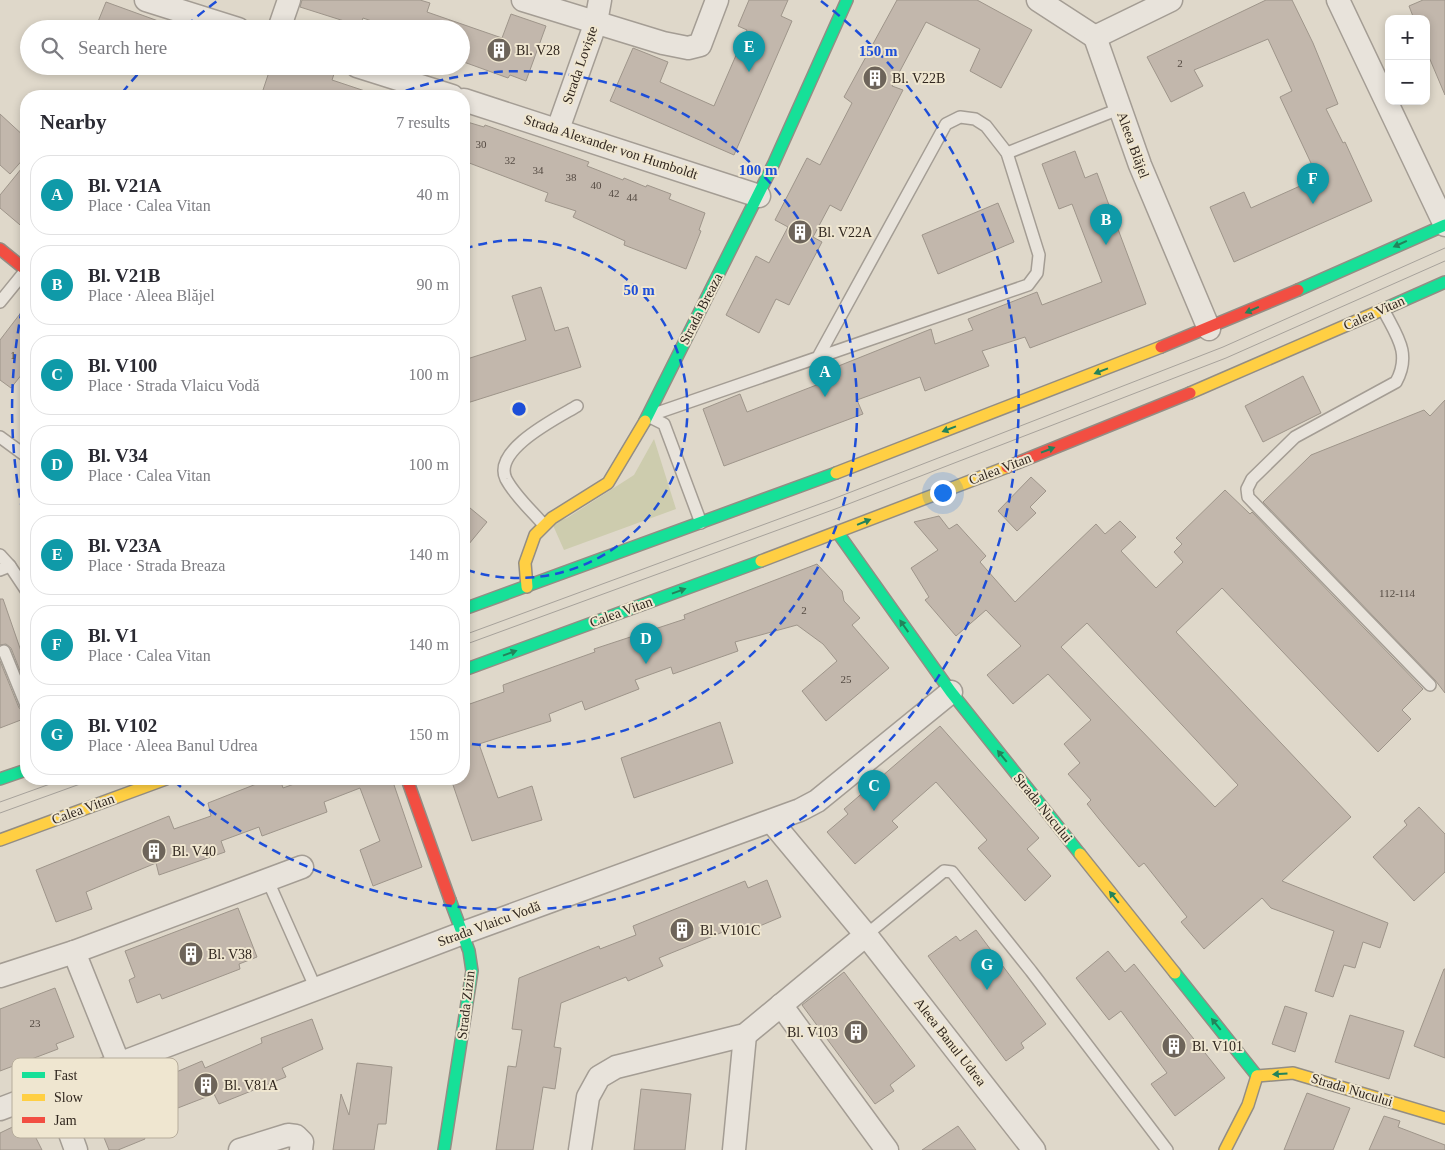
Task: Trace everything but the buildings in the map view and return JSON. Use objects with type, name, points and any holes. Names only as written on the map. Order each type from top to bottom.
[{"type":"main road","name":"Strada Breaza","points":[[527,587],[525,563],[529,548],[543,524],[608,483],[648,416],[759,196],[847,0]]},
{"type":"main road","points":[[470,608],[701,523],[1209,329],[1445,225]]},
{"type":"main road","points":[[0,249],[20,265]]},
{"type":"main road","name":"Calea Vitan","points":[[470,668],[838,533],[1149,411],[1445,282]]},
{"type":"main road","name":"Strada Nucului","points":[[838,533],[951,692],[1257,1076],[1293,1073],[1445,1118]]},
{"type":"main road","points":[[0,779],[20,772]]},
{"type":"main road","name":"Calea Vitan","points":[[0,840],[150,785]]},
{"type":"main road","name":"Strada Zizin","points":[[409,785],[463,933],[472,971],[444,1150]]},
{"type":"main road","points":[[1225,1150],[1248,1105],[1257,1076]]},
{"type":"street","points":[[146,0],[169,4],[213,20]]},
{"type":"street","points":[[282,20],[289,0]]},
{"type":"street","points":[[523,0],[663,43],[688,48],[700,46],[717,0]]},
{"type":"street","name":"Strada Loviște","points":[[558,129],[596,22],[600,0]]},
{"type":"street","points":[[1038,0],[1095,37],[1171,0]]},
{"type":"street","points":[[1338,0],[1445,225]]},
{"type":"street","name":"Aleea Blăjel","points":[[1095,37],[1119,109],[1156,205],[1209,329]]},
{"type":"street","points":[[386,75],[433,90]]},
{"type":"street","name":"Strada Alexander von Humboldt","points":[[470,102],[759,196]]},
{"type":"street","name":"Strada Vlaicu Vodă","points":[[135,1058],[463,933],[771,821],[817,802],[951,692]]},
{"type":"street","name":"Aleea Banul Udrea","points":[[771,821],[866,935],[1034,1150]]},
{"type":"street","points":[[0,976],[74,952],[302,867]]},
{"type":"street","points":[[580,1150],[588,1097],[599,1077],[616,1067],[745,1035],[866,935]]},
{"type":"street","points":[[74,952],[117,1058]]},
{"type":"street","points":[[781,1005],[887,1150]]},
{"type":"street","points":[[734,1150],[745,1035]]},
{"type":"street","name":"Strada Vlaicu Vodă","points":[[0,1110],[12,1105]]},
{"type":"street","points":[[240,1150],[288,1135],[296,1136],[302,1142],[301,1150]]},
{"type":"street","points":[[72,1138],[76,1150]]},
{"type":"lane","points":[[1007,153],[1119,109]]},
{"type":"lane","points":[[648,416],[817,359],[1028,285],[1037,273],[1039,255],[1007,153],[986,126],[975,119],[960,116],[946,124],[817,359]]},
{"type":"lane","points":[[0,302],[20,277]]},
{"type":"lane","points":[[1383,309],[1403,349],[1403,369],[1396,382],[1295,438],[1252,479],[1247,489],[1248,497],[1430,685]]},
{"type":"lane","points":[[543,524],[506,477],[504,466],[509,454],[524,440],[577,406]]},
{"type":"lane","points":[[648,416],[664,424],[701,523]]},
{"type":"lane","points":[[0,437],[20,452]]},
{"type":"lane","points":[[0,556],[5,568],[20,584]]},
{"type":"lane","points":[[4,651],[20,690]]},
{"type":"lane","points":[[866,935],[944,871],[952,872],[1031,971],[1167,1150]]},
{"type":"lane","points":[[268,881],[316,989]]},
{"type":"green space","points":[[654,439],[676,509],[564,550],[552,523],[567,518],[634,475]]},
{"type":"tram line","points":[[470,633],[833,499],[1223,347],[1445,248]]},
{"type":"tram line","points":[[470,643],[838,508],[1226,358],[1445,261]]},
{"type":"tram line","points":[[0,802],[47,785]]},
{"type":"tram line","points":[[0,813],[77,785]]},
{"type":"traffic: fast","points":[[645,421],[773,165],[847,0]]},
{"type":"traffic: fast","points":[[1298,290],[1445,225]]},
{"type":"traffic: fast","points":[[1384,309],[1445,282]]},
{"type":"traffic: fast","points":[[470,607],[836,473]]},
{"type":"traffic: fast","points":[[838,533],[951,692],[1080,854]]},
{"type":"traffic: fast","points":[[470,668],[761,561]]},
{"type":"traffic: fast","points":[[0,779],[20,772]]},
{"type":"traffic: fast","points":[[444,1150],[472,971],[469,951],[450,900]]},
{"type":"traffic: fast","points":[[1175,973],[1257,1076]]},
{"type":"traffic: slow","points":[[1190,393],[1384,309]]},
{"type":"traffic: slow","points":[[836,473],[1161,347]]},
{"type":"traffic: slow","points":[[527,587],[525,563],[535,535],[552,518],[608,483],[645,421]]},
{"type":"traffic: slow","points":[[761,561],[1007,467]]},
{"type":"traffic: slow","points":[[0,840],[150,785]]},
{"type":"traffic: slow","points":[[1080,854],[1175,973]]},
{"type":"traffic: slow","points":[[1257,1076],[1293,1073],[1445,1118]]},
{"type":"traffic: slow","points":[[1225,1150],[1248,1105],[1257,1076]]},
{"type":"traffic: jam","points":[[0,249],[20,265]]},
{"type":"traffic: jam","points":[[1161,347],[1298,290]]},
{"type":"traffic: jam","points":[[1007,467],[1190,393]]},
{"type":"traffic: jam","points":[[409,785],[450,900]]},
{"type":"place","name":"Bl. V28","points":[[499,50]]},
{"type":"place","name":"Bl. V23A","points":[[749,72]]},
{"type":"place","name":"Bl. V22B","points":[[875,78]]},
{"type":"place","name":"Bl. V1","points":[[1313,204]]},
{"type":"place","name":"Bl. V22A","points":[[800,232]]},
{"type":"place","name":"Bl. V21B","points":[[1106,245]]},
{"type":"place","name":"Bl. V21A","points":[[825,397]]},
{"type":"place","name":"Bl. V34","points":[[646,664]]},
{"type":"place","name":"Bl. V100","points":[[874,811]]},
{"type":"place","name":"Bl. V40","points":[[154,851]]},
{"type":"place","name":"Bl. V101C","points":[[682,930]]},
{"type":"place","name":"Bl. V38","points":[[191,954]]},
{"type":"place","name":"Bl. V102","points":[[987,990]]},
{"type":"place","name":"Bl. V103","points":[[856,1032]]},
{"type":"place","name":"Bl. V101","points":[[1174,1046]]},
{"type":"place","name":"Bl. V81A","points":[[206,1085]]}]
